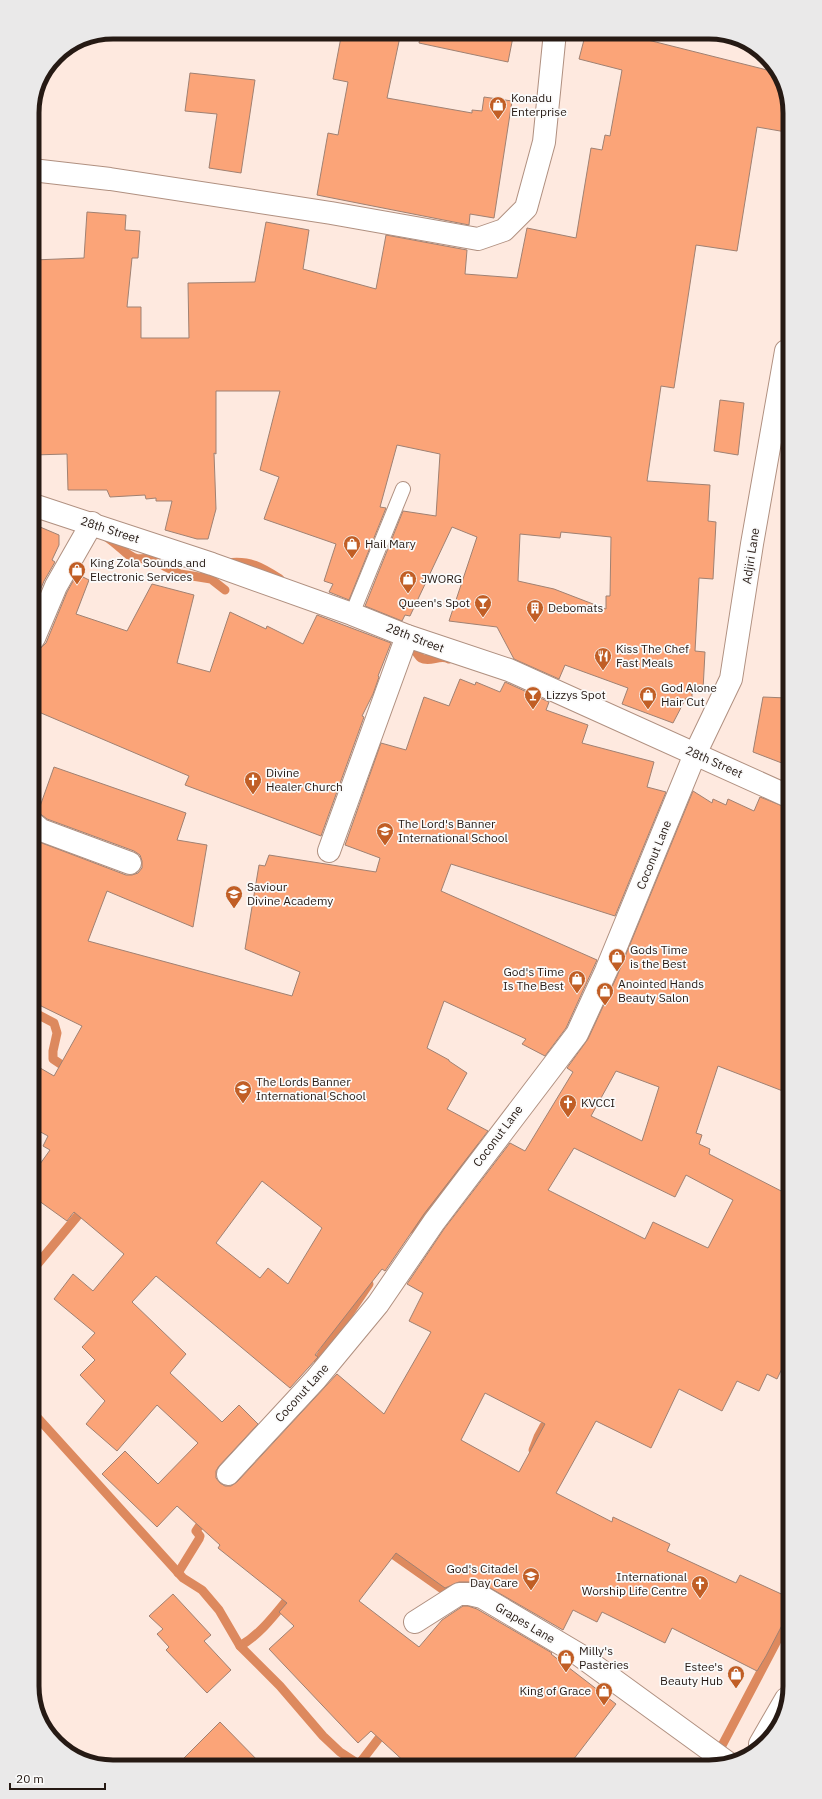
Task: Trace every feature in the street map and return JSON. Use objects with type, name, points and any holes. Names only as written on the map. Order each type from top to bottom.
[{"type":"street","points":[[39,171],[110,179],[331,213],[478,239],[504,230],[526,208],[544,142],[554,39]]},
{"type":"street","name":"Adjiri Lane","points":[[695,754],[731,679],[752,544],[783,368]]},
{"type":"street","name":"28th Street","points":[[39,507],[92,523],[212,564],[352,614],[407,636],[509,670],[783,794]]},
{"type":"street","points":[[39,626],[56,586],[92,523]]},
{"type":"street","points":[[329,851],[407,636]]},
{"type":"street","name":"Coconut Lane","points":[[228,1474],[316,1379],[378,1304],[434,1222],[577,1034],[606,971],[695,754]]},
{"type":"street","points":[[39,828],[130,863]]},
{"type":"street","name":"Grapes Lane","points":[[415,1622],[459,1594],[469,1594],[482,1597],[578,1654],[723,1759]]},
{"type":"street","points":[[767,1732],[776,1716]]},
{"type":"lane","points":[[352,614],[404,489]]},
{"type":"building","points":[[341,39],[400,39],[387,98],[472,113],[472,110],[482,111],[484,97],[512,101],[494,218],[470,214],[469,225],[317,195],[328,133],[338,135],[348,82],[333,79]]},
{"type":"building","points":[[420,39],[513,39],[508,62],[419,43]]},
{"type":"building","points":[[584,39],[644,39],[770,71],[779,89],[783,113],[783,131],[757,127],[737,251],[696,245],[674,388],[661,386],[647,481],[710,485],[708,521],[716,522],[713,579],[699,578],[695,651],[705,652],[703,690],[692,690],[692,698],[686,698],[673,723],[622,704],[628,688],[565,665],[559,679],[514,659],[497,627],[449,621],[477,537],[452,527],[410,616],[405,615],[402,621],[365,606],[403,511],[436,516],[440,454],[397,445],[380,507],[386,508],[349,600],[329,592],[333,584],[324,581],[336,544],[264,519],[279,477],[260,470],[280,391],[216,391],[216,454],[214,453],[216,509],[208,539],[197,539],[165,530],[172,501],[156,501],[156,498],[146,499],[145,495],[110,497],[107,490],[68,490],[67,454],[39,455],[39,260],[84,258],[87,212],[126,215],[125,230],[140,231],[138,258],[132,258],[127,307],[141,307],[141,338],[189,338],[188,283],[255,282],[266,222],[309,230],[303,269],[376,289],[386,235],[467,250],[465,274],[517,278],[527,228],[576,238],[591,148],[602,150],[605,135],[610,136],[622,70],[579,59]],"holes":[[[561,532],[611,537],[610,596],[606,596],[606,609],[554,589],[518,581],[520,534],[560,538]]]},
{"type":"building","points":[[190,73],[255,80],[241,173],[209,168],[217,114],[185,111]]},
{"type":"building","points":[[720,400],[744,403],[738,455],[714,451]]},
{"type":"building","points":[[39,527],[59,535],[59,545],[52,560],[55,562],[39,593]]},
{"type":"building","points":[[77,574],[89,580],[76,614],[127,631],[152,584],[194,595],[177,663],[210,672],[230,612],[266,629],[267,626],[303,644],[317,615],[391,643],[378,676],[379,677],[373,694],[362,716],[364,717],[321,836],[185,785],[189,776],[39,712],[39,649],[46,643],[67,592]]},
{"type":"building","points":[[460,679],[475,685],[476,682],[500,692],[505,682],[549,702],[546,710],[588,725],[582,743],[654,762],[647,787],[666,792],[615,916],[451,864],[441,891],[597,960],[566,1028],[545,1056],[522,1044],[526,1039],[444,1001],[427,1048],[449,1060],[467,1073],[447,1109],[488,1131],[424,1214],[385,1271],[382,1269],[315,1355],[318,1357],[290,1388],[156,1276],[132,1302],[186,1354],[170,1373],[222,1422],[239,1405],[258,1424],[216,1471],[216,1478],[225,1486],[231,1486],[237,1482],[337,1374],[384,1414],[431,1332],[409,1321],[423,1293],[407,1284],[444,1229],[510,1143],[525,1151],[573,1072],[567,1068],[588,1039],[617,976],[693,791],[712,803],[713,799],[726,805],[728,799],[754,811],[760,797],[783,806],[783,1091],[718,1066],[696,1133],[702,1135],[699,1144],[710,1149],[709,1154],[783,1192],[783,1366],[777,1379],[767,1374],[759,1391],[737,1381],[722,1411],[679,1389],[651,1448],[596,1421],[556,1493],[612,1522],[613,1517],[670,1544],[667,1551],[736,1583],[740,1575],[783,1595],[783,1623],[766,1656],[757,1671],[672,1628],[665,1643],[602,1612],[597,1622],[573,1610],[563,1630],[485,1585],[472,1582],[459,1582],[445,1588],[396,1553],[359,1601],[419,1647],[442,1620],[463,1606],[468,1606],[477,1609],[552,1653],[551,1654],[616,1704],[573,1760],[403,1760],[371,1731],[358,1743],[269,1649],[294,1626],[279,1612],[287,1603],[218,1548],[220,1545],[177,1506],[157,1527],[102,1474],[125,1451],[158,1484],[198,1443],[157,1405],[117,1451],[86,1424],[105,1401],[80,1375],[95,1360],[82,1347],[95,1333],[54,1299],[73,1274],[93,1291],[124,1254],[74,1212],[67,1221],[39,1201],[39,1165],[50,1150],[43,1146],[48,1136],[39,1131],[39,1067],[54,1076],[82,1026],[39,1005],[39,842],[126,875],[138,873],[142,868],[140,855],[134,851],[47,819],[39,813],[54,767],[186,813],[177,840],[207,845],[193,927],[107,891],[88,941],[292,996],[300,972],[245,949],[259,865],[265,866],[269,855],[376,872],[380,858],[345,845],[381,743],[406,750],[424,697],[449,706]],"holes":[[[616,1071],[659,1087],[642,1141],[591,1116]],[[574,1148],[675,1197],[686,1175],[733,1200],[708,1248],[653,1222],[645,1239],[548,1190]],[[262,1181],[322,1228],[288,1284],[268,1268],[260,1278],[216,1243]],[[485,1393],[545,1424],[519,1472],[461,1440]]]},
{"type":"building","points":[[763,697],[783,698],[783,763],[753,752]]},
{"type":"building","points":[[173,1594],[211,1635],[204,1641],[231,1670],[207,1693],[166,1650],[169,1647],[157,1634],[163,1629],[149,1616]]},
{"type":"building","points":[[220,1722],[257,1760],[182,1760]]},
{"type":"waterway","points":[[105,536],[126,553],[137,559],[144,559],[165,553]]},
{"type":"waterway","points":[[152,557],[164,566],[180,574],[211,579],[225,590]]},
{"type":"waterway","points":[[227,563],[235,562],[255,565],[280,579]]},
{"type":"waterway","points":[[409,643],[421,658],[428,660],[442,657],[449,659]]},
{"type":"waterway","points":[[39,1015],[54,1023],[57,1033],[53,1051],[53,1059],[71,1071]]},
{"type":"waterway","points":[[412,1229],[477,1148]]},
{"type":"waterway","points":[[39,1262],[85,1207]]},
{"type":"waterway","points":[[318,1360],[369,1284]]},
{"type":"waterway","points":[[39,1419],[183,1578],[202,1590],[219,1610],[240,1646],[280,1686],[323,1736],[340,1752],[352,1760]]},
{"type":"waterway","points":[[533,1450],[544,1426]]},
{"type":"waterway","points":[[178,1573],[199,1539],[200,1536],[196,1531],[206,1516]]},
{"type":"waterway","points":[[384,1548],[448,1593],[462,1584],[475,1581],[479,1574]]},
{"type":"waterway","points":[[240,1646],[255,1636],[291,1595],[293,1596]]},
{"type":"waterway","points":[[717,1755],[783,1629]]},
{"type":"waterway","points":[[362,1760],[386,1729]]},
{"type":"place","name":"Konadu Enterprise","points":[[498,120]]},
{"type":"place","name":"Hail Mary","points":[[352,559]]},
{"type":"place","name":"King Zola Sounds and Electronic Services","points":[[77,585]]},
{"type":"place","name":"JWORG","points":[[408,594]]},
{"type":"place","name":"Queen's Spot","points":[[483,618]]},
{"type":"place","name":"Debomats","points":[[535,623]]},
{"type":"place","name":"Kiss The Chef Fast Meals","points":[[603,671]]},
{"type":"place","name":"Lizzys Spot","points":[[533,710]]},
{"type":"place","name":"God Alone Hair Cut","points":[[648,710]]},
{"type":"place","name":"Divine Healer Church","points":[[253,795]]},
{"type":"place","name":"The Lord's Banner International School","points":[[385,846]]},
{"type":"place","name":"Saviour Divine Academy","points":[[234,909]]},
{"type":"place","name":"Gods Time is the Best","points":[[617,972]]},
{"type":"place","name":"God's Time Is The Best","points":[[577,994]]},
{"type":"place","name":"Anointed Hands Beauty Salon","points":[[605,1006]]},
{"type":"place","name":"The Lords Banner International School","points":[[243,1104]]},
{"type":"place","name":"KVCCI","points":[[568,1118]]},
{"type":"place","name":"God's Citadel Day Care","points":[[531,1591]]},
{"type":"place","name":"International Worship Life Centre","points":[[700,1599]]},
{"type":"place","name":"Milly's Pasteries","points":[[566,1673]]},
{"type":"place","name":"Estee's Beauty Hub","points":[[736,1689]]},
{"type":"place","name":"King of Grace","points":[[604,1706]]}]
